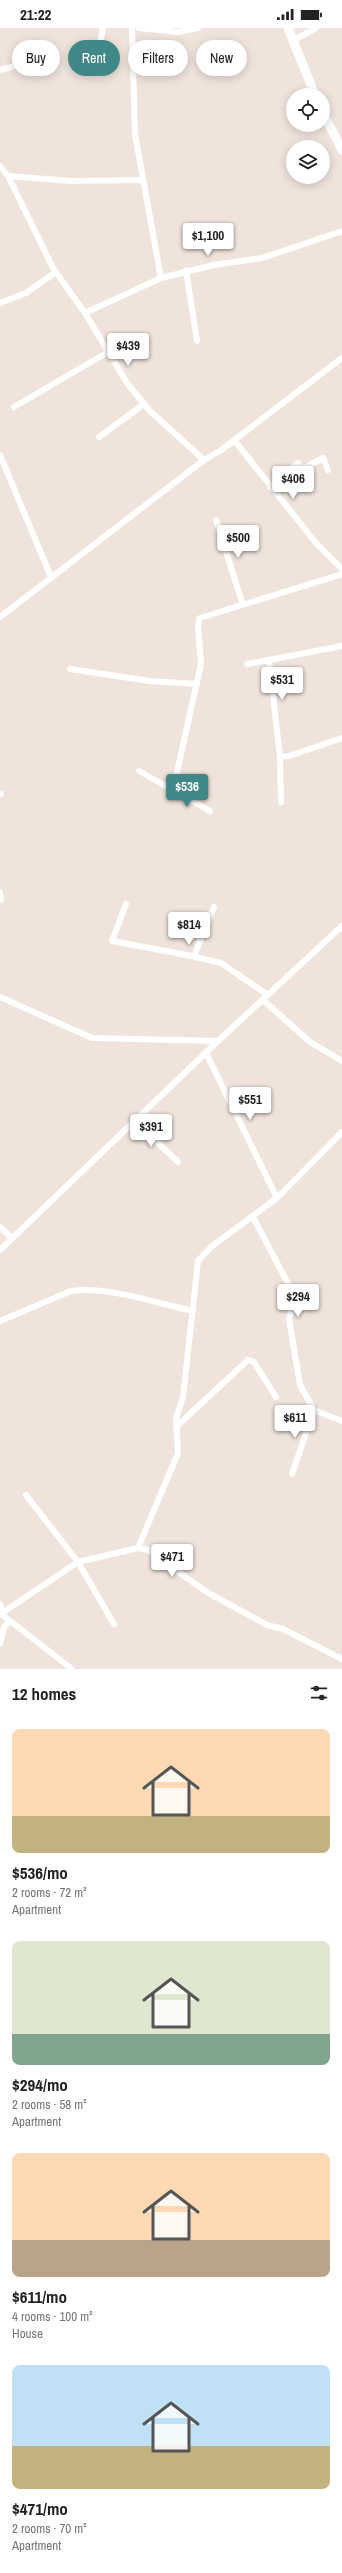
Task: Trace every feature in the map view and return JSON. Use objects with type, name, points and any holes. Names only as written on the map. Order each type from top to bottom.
[{"type":"main road","points":[[288,28],[311,88]]},
{"type":"main road","points":[[330,127],[342,150]]},
{"type":"street","points":[[101,40],[103,28]]},
{"type":"street","points":[[132,28],[135,134],[142,180],[161,278]]},
{"type":"street","points":[[139,28],[178,32],[198,28]]},
{"type":"street","points":[[292,41],[316,28]]},
{"type":"street","points":[[0,70],[12,67]]},
{"type":"street","points":[[0,166],[8,176],[30,225],[56,272],[85,313],[127,383],[144,404],[204,460]]},
{"type":"street","points":[[8,176],[71,181],[142,180]]},
{"type":"street","points":[[85,313],[161,278],[186,270],[262,258],[342,231]]},
{"type":"street","points":[[186,270],[196,341]]},
{"type":"street","points":[[0,303],[26,293],[56,272]]},
{"type":"street","points":[[14,407],[108,352]]},
{"type":"street","points":[[0,617],[204,460],[234,440],[342,358]]},
{"type":"street","points":[[99,437],[144,404]]},
{"type":"street","points":[[234,440],[316,543],[342,569]]},
{"type":"street","points":[[0,455],[51,577]]},
{"type":"street","points":[[270,487],[298,463],[302,469],[324,458],[328,470]]},
{"type":"street","points":[[216,520],[243,604]]},
{"type":"street","points":[[173,790],[201,664],[198,625],[200,618],[342,574]]},
{"type":"street","points":[[247,664],[342,646]]},
{"type":"street","points":[[269,660],[280,757],[281,802]]},
{"type":"street","points":[[70,669],[150,681],[197,684]]},
{"type":"street","points":[[280,757],[289,756],[342,738]]},
{"type":"street","points":[[139,771],[210,811]]},
{"type":"street","points":[[0,892],[1,900]]},
{"type":"street","points":[[126,904],[112,941],[194,956],[224,965],[268,995]]},
{"type":"street","points":[[194,956],[214,907]]},
{"type":"street","points":[[0,1250],[136,1122],[218,1041],[342,926]]},
{"type":"street","points":[[0,998],[92,1038],[218,1041]]},
{"type":"street","points":[[263,1000],[310,1042],[342,1061]]},
{"type":"street","points":[[206,1053],[277,1198]]},
{"type":"street","points":[[136,1122],[178,1162]]},
{"type":"street","points":[[138,1548],[178,1453],[178,1426],[176,1418],[183,1397],[198,1261],[211,1247],[277,1198],[342,1132]]},
{"type":"street","points":[[253,1217],[295,1297],[289,1319],[300,1386],[314,1410],[342,1421]]},
{"type":"street","points":[[0,1226],[12,1238]]},
{"type":"street","points":[[0,1321],[71,1291],[79,1290],[102,1291],[193,1311]]},
{"type":"street","points":[[178,1426],[248,1360],[254,1362],[276,1397]]},
{"type":"street","points":[[292,1474],[314,1410]]},
{"type":"street","points":[[26,1495],[78,1562],[114,1624]]},
{"type":"street","points":[[1,1613],[78,1562],[138,1548],[148,1550],[205,1591],[267,1625],[283,1629],[342,1659]]},
{"type":"street","points":[[0,1604],[1,1613],[9,1622],[72,1669]]},
{"type":"street","points":[[0,1644],[4,1627],[9,1622]]}]
